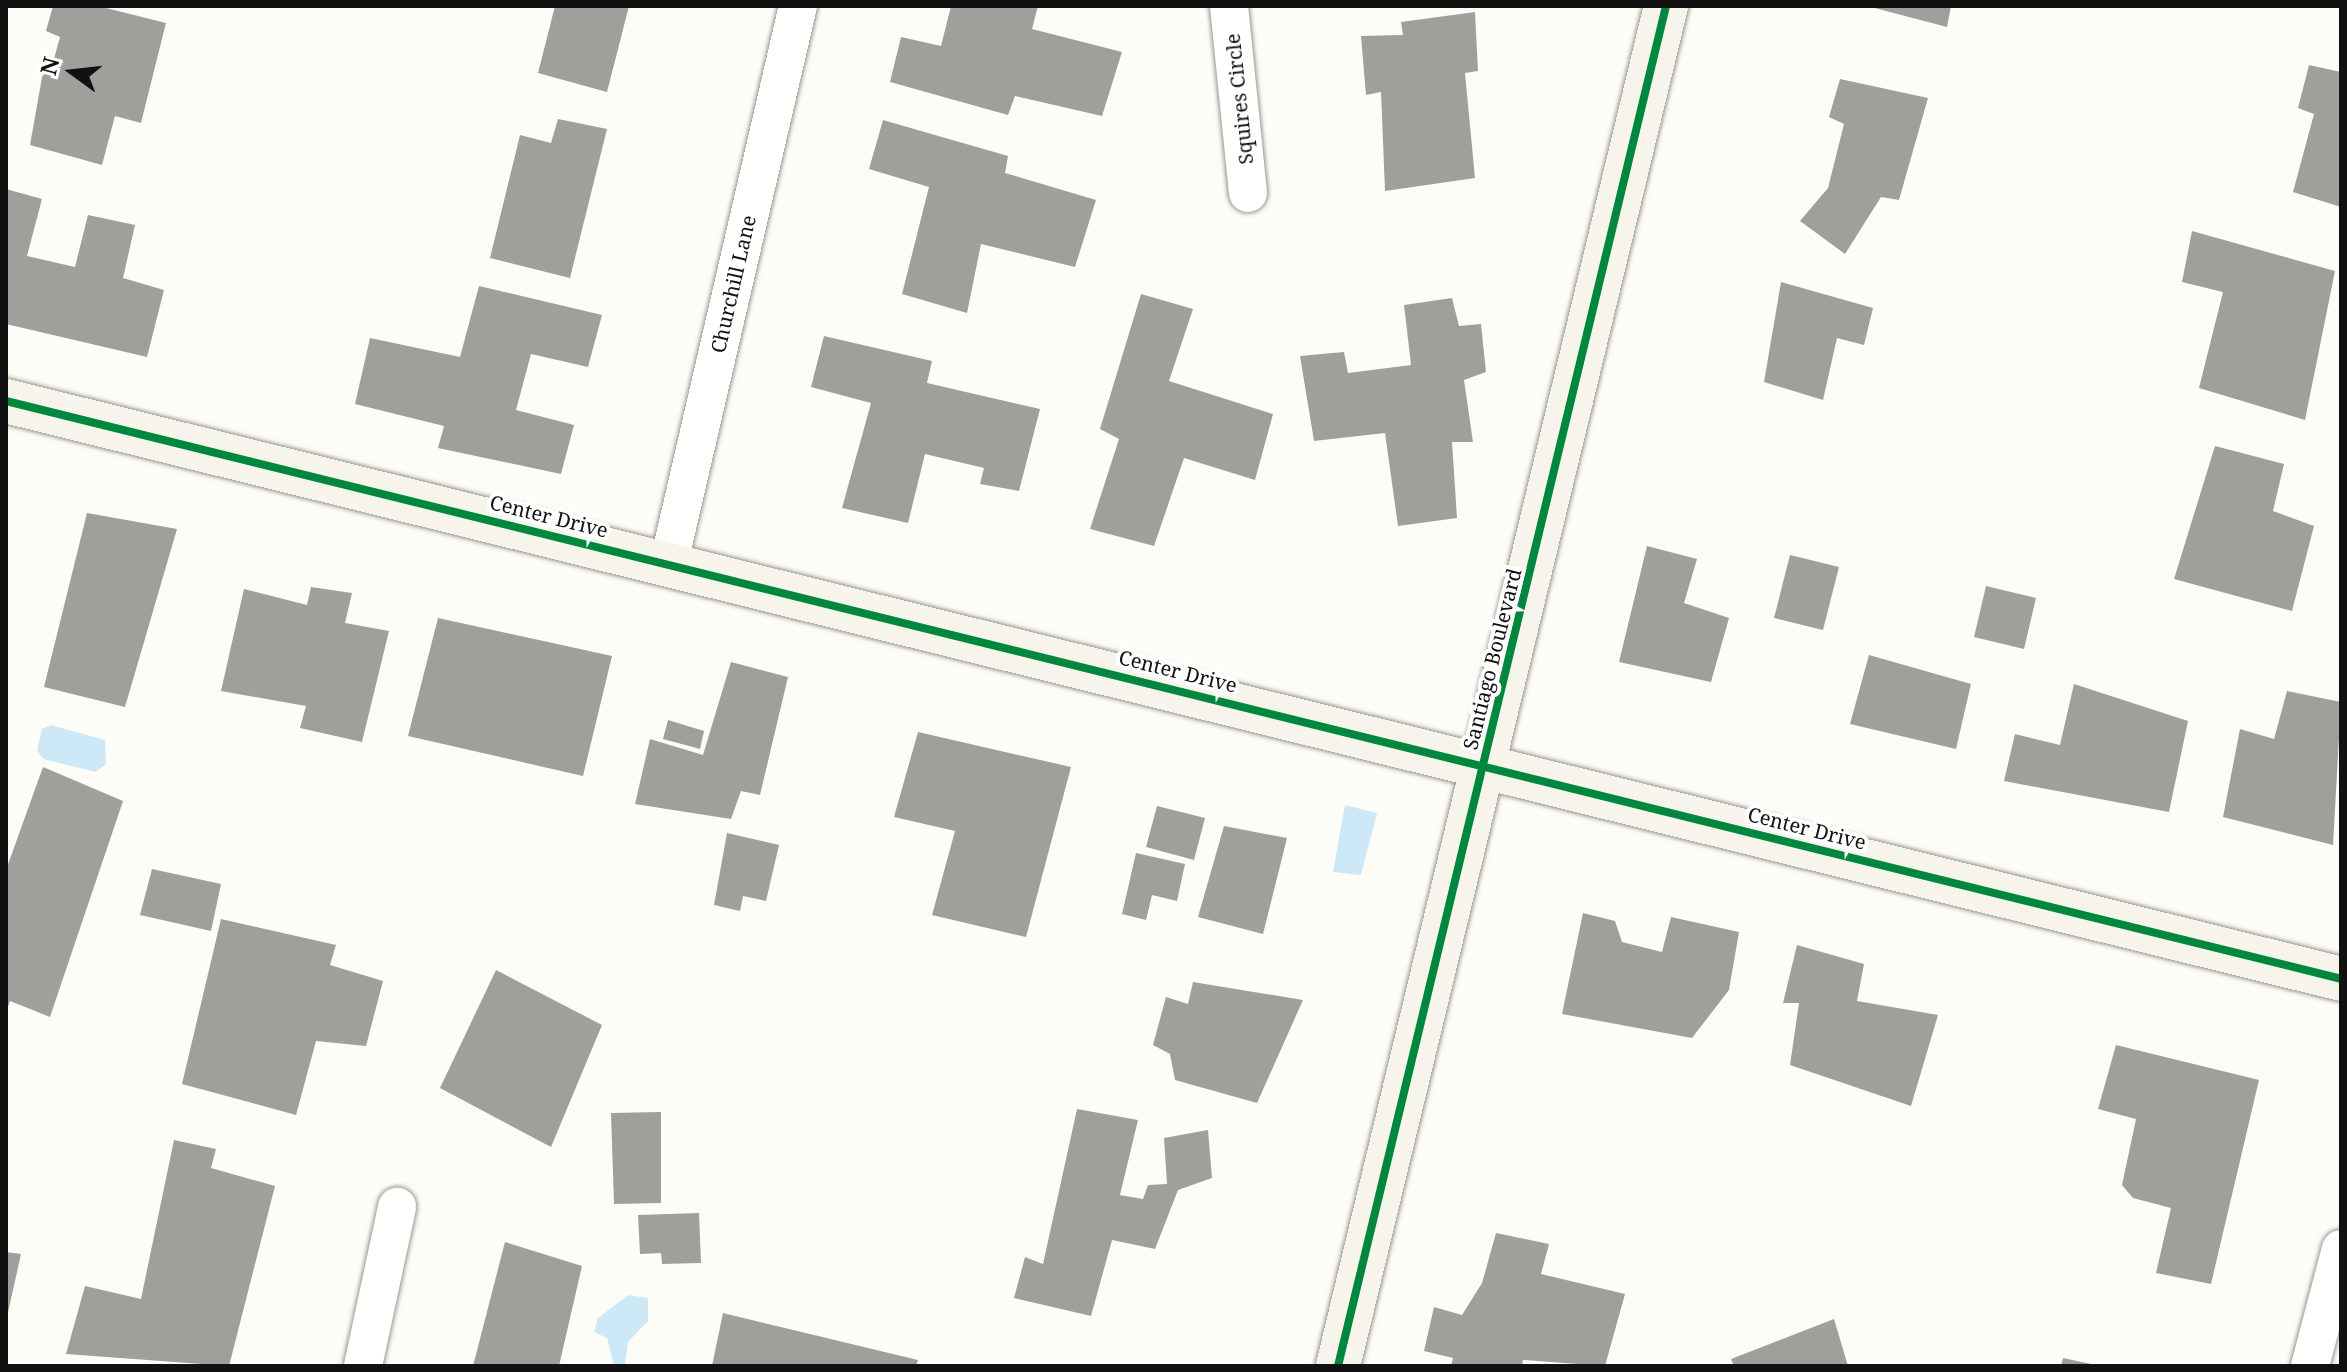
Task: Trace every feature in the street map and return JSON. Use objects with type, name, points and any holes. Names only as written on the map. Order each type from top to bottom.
[{"type":"street","name":"Churchill Lane","points":[[669,562],[798,6]]},
{"type":"street","name":"Squires Circle","points":[[1229,6],[1248,193]]},
{"type":"street","name":"Santiago Boulevard","points":[[1338,1366],[1666,6]]},
{"type":"street","name":"Center Drive","points":[[6,401],[1483,762],[2341,979]]},
{"type":"street","points":[[363,1366],[397,1207]]},
{"type":"street","points":[[2310,1366],[2341,1249]]},
{"type":"water","points":[[51,725],[105,740],[106,764],[96,772],[43,759],[37,750],[42,729]]},
{"type":"water","points":[[1345,805],[1377,813],[1361,875],[1333,872]]},
{"type":"water","points":[[628,1295],[648,1298],[648,1321],[628,1342],[625,1364],[614,1366],[607,1338],[594,1332],[598,1318]]},
{"type":"building","points":[[53,6],[98,6],[166,23],[141,123],[115,116],[102,165],[30,145],[44,66],[52,66],[60,37],[46,31]]},
{"type":"building","points":[[555,6],[629,6],[607,92],[538,73]]},
{"type":"building","points":[[951,6],[1038,6],[1032,29],[1122,52],[1102,116],[1015,96],[1008,115],[890,82],[901,37],[941,46]]},
{"type":"building","points":[[1867,6],[1951,6],[1947,27]]},
{"type":"building","points":[[1475,12],[1478,71],[1465,73],[1475,178],[1385,191],[1381,92],[1366,95],[1361,36],[1403,35],[1401,22]]},
{"type":"building","points":[[2309,65],[2341,72],[2341,207],[2293,192],[2314,114],[2298,108]]},
{"type":"building","points":[[1840,79],[1928,98],[1899,200],[1881,197],[1845,254],[1800,221],[1828,188],[1844,124],[1829,117]]},
{"type":"building","points":[[558,119],[607,129],[570,278],[490,258],[520,135],[551,143]]},
{"type":"building","points":[[883,120],[1008,156],[1005,173],[1096,200],[1075,267],[981,244],[967,313],[902,294],[929,187],[869,169]]},
{"type":"building","points":[[6,189],[42,199],[27,256],[75,267],[88,215],[135,225],[123,278],[164,290],[147,357],[6,324]]},
{"type":"building","points":[[2192,231],[2335,271],[2305,420],[2199,388],[2223,292],[2182,282]]},
{"type":"building","points":[[1781,282],[1873,308],[1864,345],[1837,338],[1823,400],[1764,382]]},
{"type":"building","points":[[479,286],[602,315],[588,367],[531,354],[516,410],[574,425],[561,474],[438,448],[444,426],[355,404],[370,338],[460,357]]},
{"type":"building","points":[[1141,294],[1193,309],[1169,381],[1273,414],[1255,480],[1184,458],[1154,546],[1090,529],[1119,439],[1100,429]]},
{"type":"building","points":[[1452,298],[1459,326],[1481,324],[1486,372],[1464,380],[1473,442],[1452,442],[1457,518],[1398,526],[1385,433],[1314,441],[1300,356],[1344,352],[1348,373],[1411,365],[1404,305]]},
{"type":"building","points":[[824,336],[932,361],[927,383],[1040,409],[1019,491],[980,484],[984,468],[925,454],[908,523],[842,508],[871,403],[811,387]]},
{"type":"building","points":[[2215,446],[2284,464],[2273,511],[2314,526],[2292,611],[2174,579]]},
{"type":"building","points":[[87,513],[177,529],[125,707],[44,687]]},
{"type":"building","points":[[1647,546],[1697,559],[1684,603],[1729,618],[1711,682],[1619,662]]},
{"type":"building","points":[[1790,555],[1839,567],[1823,630],[1774,618]]},
{"type":"building","points":[[1986,586],[2036,598],[2024,649],[1974,637]]},
{"type":"building","points":[[311,587],[352,593],[345,623],[389,631],[362,742],[300,728],[306,706],[221,691],[244,589],[307,605]]},
{"type":"building","points":[[438,618],[612,656],[583,776],[408,736]]},
{"type":"building","points":[[1869,655],[1971,684],[1956,749],[1850,724]]},
{"type":"building","points":[[731,662],[788,677],[760,795],[741,791],[731,819],[635,804],[650,739],[703,755]]},
{"type":"building","points":[[2074,684],[2188,721],[2169,812],[2004,781],[2015,734],[2060,745]]},
{"type":"building","points":[[2287,691],[2341,702],[2333,845],[2223,817],[2240,729],[2274,739]]},
{"type":"building","points":[[668,720],[704,731],[700,749],[663,739]]},
{"type":"building","points":[[918,732],[1071,767],[1026,937],[932,915],[955,831],[894,817]]},
{"type":"building","points":[[43,767],[123,801],[50,1017],[10,1001],[6,1012],[6,870]]},
{"type":"building","points":[[1157,806],[1205,818],[1194,860],[1146,847]]},
{"type":"building","points":[[1224,826],[1287,838],[1263,934],[1198,917]]},
{"type":"building","points":[[727,833],[779,845],[766,901],[743,896],[740,911],[714,905]]},
{"type":"building","points":[[1136,853],[1185,864],[1177,901],[1152,895],[1146,920],[1122,914]]},
{"type":"building","points":[[152,869],[221,884],[211,931],[140,915]]},
{"type":"building","points":[[1583,913],[1615,921],[1622,942],[1662,952],[1671,917],[1739,932],[1729,990],[1692,1038],[1562,1014]]},
{"type":"building","points":[[221,919],[336,945],[330,965],[383,981],[366,1046],[316,1041],[296,1115],[182,1084]]},
{"type":"building","points":[[1797,945],[1864,964],[1857,1001],[1938,1015],[1911,1106],[1790,1065],[1799,1003],[1783,1003]]},
{"type":"building","points":[[496,970],[602,1025],[551,1147],[440,1088]]},
{"type":"building","points":[[1193,982],[1303,1000],[1257,1103],[1175,1080],[1170,1054],[1153,1045],[1166,997],[1188,1004]]},
{"type":"building","points":[[2116,1045],[2259,1080],[2211,1284],[2156,1273],[2171,1208],[2133,1198],[2122,1185],[2136,1119],[2098,1109]]},
{"type":"building","points":[[1077,1109],[1138,1120],[1120,1195],[1143,1199],[1148,1185],[1167,1184],[1164,1138],[1208,1130],[1212,1178],[1178,1190],[1155,1249],[1112,1240],[1091,1316],[1014,1298],[1025,1257],[1043,1264]]},
{"type":"building","points":[[661,1112],[661,1203],[614,1204],[611,1113]]},
{"type":"building","points":[[174,1140],[216,1149],[211,1168],[275,1186],[229,1366],[66,1354],[85,1286],[141,1299]]},
{"type":"building","points":[[699,1213],[701,1263],[662,1264],[661,1253],[640,1254],[638,1215]]},
{"type":"building","points":[[1496,1233],[1549,1244],[1541,1274],[1625,1294],[1605,1366],[1523,1360],[1522,1366],[1451,1366],[1453,1358],[1424,1351],[1434,1307],[1462,1315],[1482,1283]]},
{"type":"building","points":[[505,1242],[582,1266],[559,1366],[473,1366]]},
{"type":"building","points":[[6,1252],[21,1254],[7,1317],[6,1317]]},
{"type":"building","points":[[723,1313],[918,1360],[916,1366],[712,1366]]},
{"type":"building","points":[[1834,1319],[1848,1366],[1734,1366],[1731,1359]]},
{"type":"building","points":[[2063,1358],[2096,1365],[2096,1366],[2061,1366]]},
{"type":"cycle path","points":[[1338,1366],[1666,6]]},
{"type":"cycle path","points":[[6,401],[2341,979]]}]
